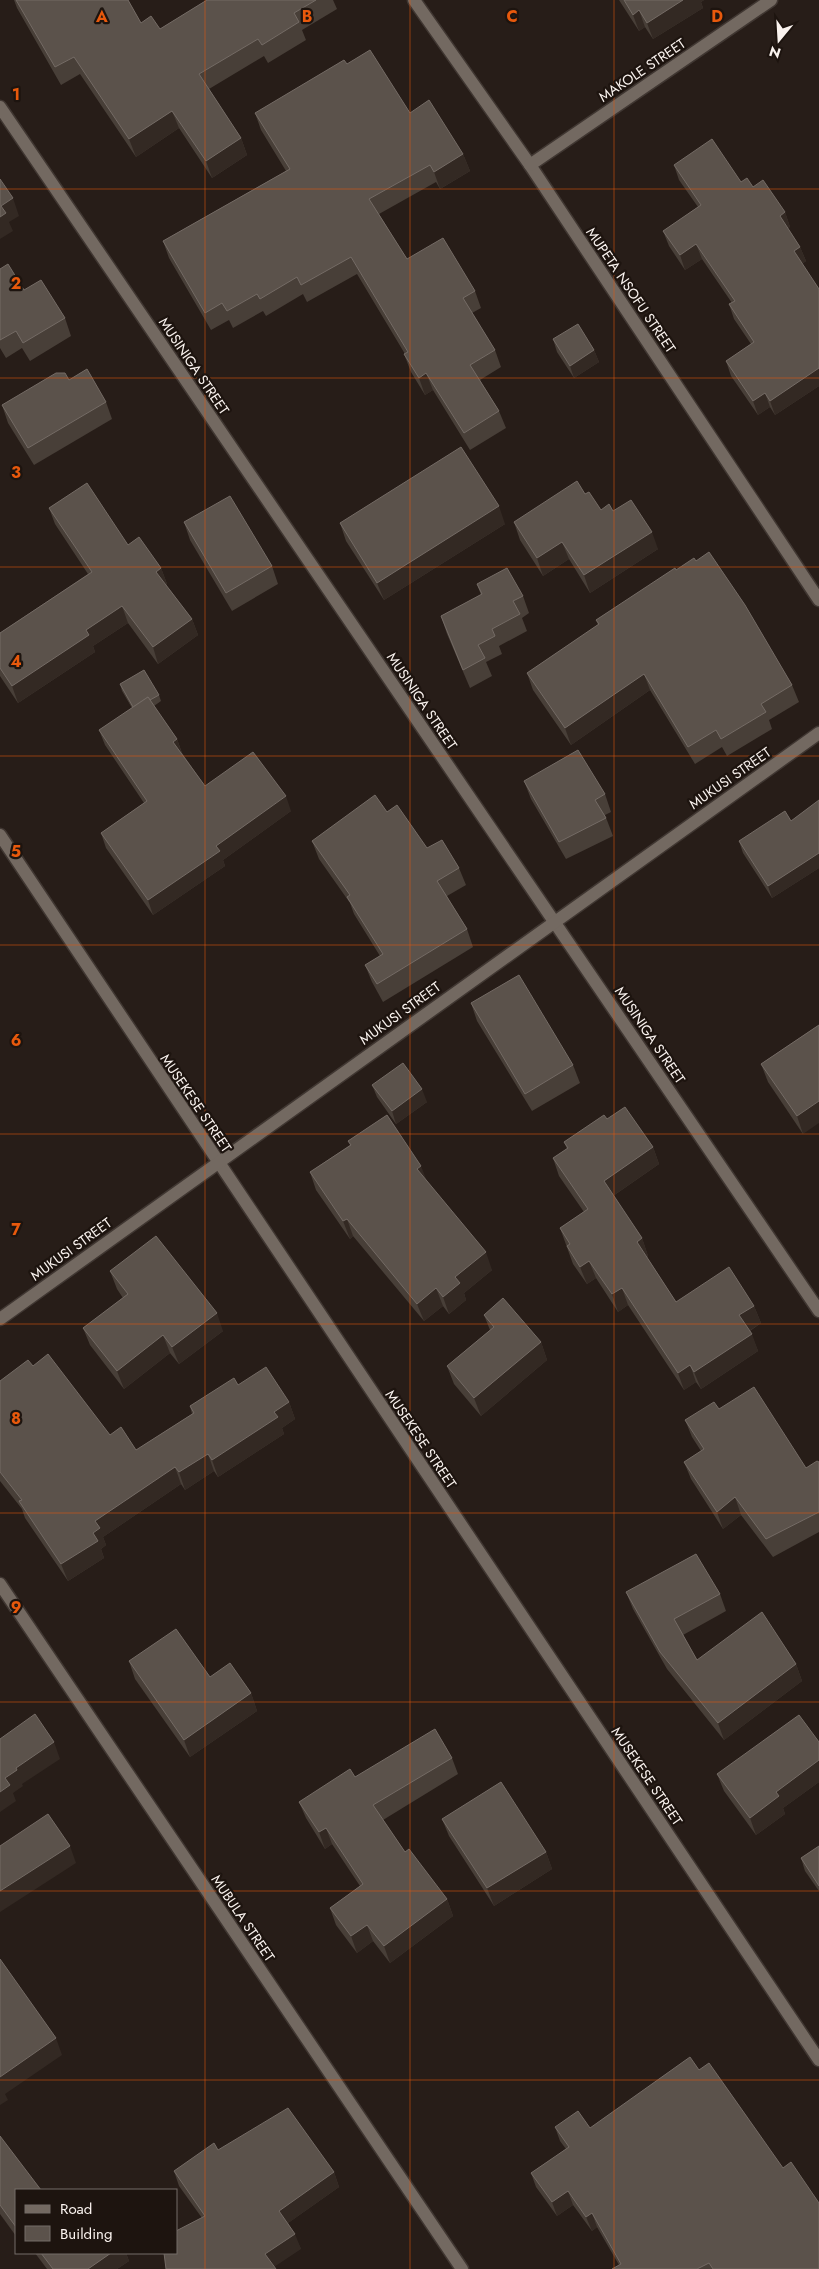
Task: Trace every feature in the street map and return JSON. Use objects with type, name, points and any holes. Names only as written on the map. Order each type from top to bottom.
[{"type":"street","name":"MUPETA NSOFU STREET","points":[[414,0],[530,165],[819,600]]},
{"type":"street","name":"MAKOLE STREET","points":[[530,165],[771,0]]},
{"type":"street","name":"MUSINIGA STREET","points":[[0,107],[819,1311]]},
{"type":"street","name":"MUKUSI STREET","points":[[0,1320],[554,921],[819,733]]},
{"type":"street","name":"MUSEKESE STREET","points":[[0,834],[819,2060]]},
{"type":"street","name":"MUBULA STREET","points":[[0,1584],[462,2269]]},
{"type":"building","points":[[16,0],[128,0],[141,23],[151,16],[160,29],[207,0],[316,0],[294,13],[299,22],[262,45],[258,39],[199,74],[241,138],[206,161],[172,111],[129,139],[74,57],[55,67]]},
{"type":"building","points":[[624,0],[683,0],[647,23],[639,10],[633,15]]},
{"type":"building","points":[[370,50],[410,113],[429,100],[463,154],[434,172],[430,165],[369,199],[407,259],[443,238],[475,291],[463,298],[495,350],[470,365],[499,411],[464,433],[426,373],[419,378],[404,354],[408,352],[351,257],[301,285],[297,277],[260,299],[257,294],[227,311],[222,303],[205,313],[163,241],[290,169],[255,113],[344,60],[347,64]]},
{"type":"building","points":[[712,139],[741,182],[747,178],[753,187],[763,180],[785,212],[780,216],[800,247],[794,251],[819,289],[819,368],[770,401],[765,393],[753,401],[726,361],[754,342],[729,304],[735,301],[696,244],[680,255],[663,231],[701,205],[674,165]]},
{"type":"building","points":[[0,179],[13,198],[1,206],[6,213],[0,217]]},
{"type":"building","points":[[8,264],[24,290],[41,280],[65,318],[23,343],[16,331],[0,340],[0,269]]},
{"type":"building","points":[[578,324],[594,350],[570,366],[553,339]]},
{"type":"building","points":[[87,369],[106,402],[28,448],[2,405],[56,373],[65,373],[69,380]]},
{"type":"building","points":[[461,447],[499,506],[377,583],[340,523]]},
{"type":"building","points":[[577,481],[585,494],[589,492],[601,510],[609,504],[613,511],[631,500],[652,532],[584,575],[562,542],[537,558],[514,522]]},
{"type":"building","points":[[87,483],[128,545],[139,537],[161,568],[156,572],[192,619],[153,647],[122,606],[86,630],[89,635],[12,686],[0,668],[0,633],[92,572],[49,508]]},
{"type":"building","points":[[230,496],[272,566],[226,593],[184,522]]},
{"type":"building","points":[[709,552],[745,605],[792,685],[761,704],[766,712],[721,739],[716,730],[688,747],[644,674],[565,728],[527,673],[599,624],[596,620],[675,568],[676,570],[694,558],[696,561]]},
{"type":"building","points":[[507,568],[523,596],[513,601],[520,614],[492,629],[495,636],[478,645],[485,658],[463,670],[441,616],[482,594],[477,584]]},
{"type":"building","points":[[144,670],[159,695],[150,700],[148,697],[133,707],[120,684]]},
{"type":"building","points":[[148,697],[177,739],[173,742],[205,786],[253,752],[286,796],[216,846],[220,851],[148,900],[101,833],[147,801],[99,730]]},
{"type":"building","points":[[578,750],[605,794],[595,800],[606,818],[559,842],[524,781]]},
{"type":"building","points":[[375,795],[387,812],[397,805],[427,848],[442,840],[459,868],[437,881],[467,929],[377,984],[365,965],[383,954],[347,897],[350,895],[312,841]]},
{"type":"building","points":[[819,800],[819,853],[768,886],[739,841],[785,811],[791,821]]},
{"type":"building","points":[[519,975],[573,1065],[525,1094],[471,1003]]},
{"type":"building","points":[[819,1025],[819,1101],[797,1116],[761,1064]]},
{"type":"building","points":[[403,1063],[422,1089],[392,1111],[372,1085]]},
{"type":"building","points":[[625,1107],[653,1147],[604,1181],[642,1238],[637,1242],[676,1302],[729,1267],[754,1306],[739,1315],[752,1334],[694,1372],[690,1365],[678,1373],[622,1288],[612,1294],[589,1261],[580,1267],[567,1246],[570,1244],[560,1228],[588,1209],[553,1158],[568,1148],[564,1142],[604,1115],[607,1119]]},
{"type":"building","points":[[387,1115],[421,1166],[417,1169],[486,1252],[455,1277],[460,1283],[443,1297],[436,1288],[417,1304],[347,1219],[343,1221],[310,1172],[351,1145],[348,1141]]},
{"type":"building","points":[[156,1236],[217,1313],[172,1347],[163,1335],[117,1371],[83,1328],[128,1294],[110,1271]]},
{"type":"building","points":[[503,1298],[541,1342],[474,1398],[447,1366],[494,1327],[484,1315]]},
{"type":"building","points":[[48,1354],[110,1435],[121,1427],[136,1450],[194,1413],[190,1406],[234,1378],[238,1385],[266,1367],[289,1402],[274,1412],[278,1417],[212,1460],[208,1454],[179,1472],[175,1467],[95,1521],[100,1528],[93,1533],[98,1541],[61,1564],[19,1501],[22,1500],[0,1472],[0,1381],[28,1360],[33,1366]]},
{"type":"building","points":[[754,1387],[806,1468],[817,1461],[819,1462],[819,1512],[766,1539],[735,1497],[717,1512],[684,1462],[704,1449],[685,1420],[714,1402],[719,1409]]},
{"type":"building","points":[[696,1554],[720,1594],[674,1619],[697,1660],[762,1612],[796,1664],[718,1723],[660,1652],[626,1592]]},
{"type":"building","points":[[176,1629],[210,1677],[230,1663],[251,1693],[184,1740],[129,1661]]},
{"type":"building","points":[[35,1714],[54,1742],[16,1768],[17,1770],[5,1778],[10,1785],[0,1792],[0,1739]]},
{"type":"building","points":[[799,1715],[819,1742],[819,1760],[776,1792],[779,1796],[750,1818],[717,1774]]},
{"type":"building","points":[[435,1729],[452,1758],[373,1805],[405,1852],[409,1849],[447,1899],[384,1946],[367,1925],[351,1936],[330,1908],[363,1884],[326,1828],[319,1832],[299,1802],[350,1769],[355,1777]]},
{"type":"building","points":[[501,1782],[546,1852],[487,1888],[442,1819]]},
{"type":"building","points":[[48,1814],[70,1846],[0,1891],[0,1846]]},
{"type":"building","points":[[819,1846],[819,1886],[801,1858]]},
{"type":"building","points":[[0,1959],[56,2038],[0,2077]]},
{"type":"building","points":[[690,2057],[699,2070],[709,2063],[783,2168],[791,2162],[819,2203],[819,2269],[713,2269],[709,2263],[697,2269],[612,2269],[621,2264],[592,2213],[586,2217],[568,2191],[552,2202],[531,2173],[569,2147],[555,2127],[578,2111],[590,2128]]},
{"type":"building","points":[[288,2108],[334,2172],[279,2211],[295,2234],[265,2254],[276,2269],[166,2269],[164,2254],[178,2254],[178,2230],[205,2216],[174,2171],[214,2143],[218,2150]]},
{"type":"building","points":[[0,2136],[40,2189],[15,2189],[15,2226],[0,2205]]},
{"type":"building","points":[[42,2254],[110,2254],[88,2269],[53,2269]]}]
